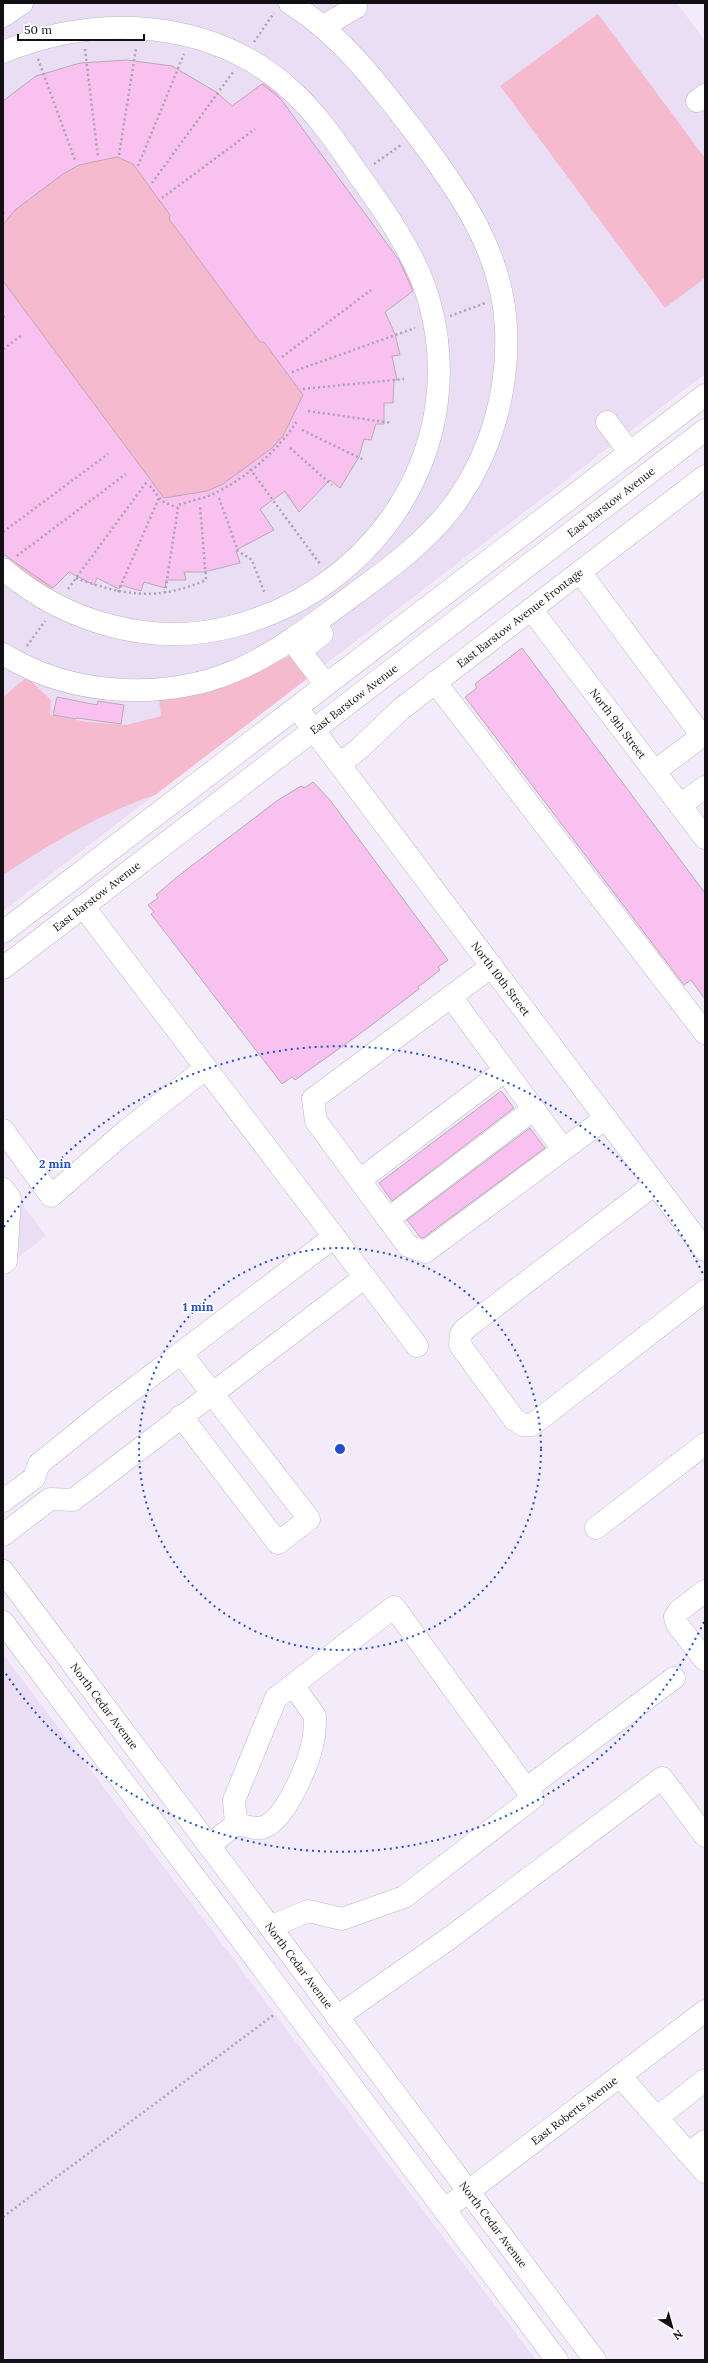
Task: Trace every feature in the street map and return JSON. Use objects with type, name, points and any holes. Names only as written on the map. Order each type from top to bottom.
[{"type":"main road","points":[[3,16],[22,3]]},
{"type":"main road","points":[[324,26],[357,4]]},
{"type":"main road","points":[[10,658],[58,679],[97,687],[131,691],[172,688],[210,680],[246,666],[278,649],[347,599],[410,550],[449,511],[473,474],[488,444],[503,386],[506,354],[506,326],[502,297],[486,244],[469,209],[457,189],[375,81],[324,26],[284,6]]},
{"type":"main road","points":[[3,52],[60,33],[83,29],[114,27],[139,28],[191,36],[210,42],[243,57],[280,81],[307,106],[321,122],[401,238],[427,294],[434,322],[439,387],[435,420],[420,468],[407,495],[389,522],[358,556],[332,579],[272,613],[224,629],[196,634],[169,635],[145,632],[93,621],[56,606],[32,591],[9,563]]},
{"type":"main road","points":[[3,932],[705,395]]},
{"type":"main road","points":[[607,422],[630,453]]},
{"type":"main road","name":"East Barstow Avenue","points":[[3,968],[705,430]]},
{"type":"main road","name":"East Barstow Avenue Frontage","points":[[340,764],[360,748],[401,709],[435,682],[705,476]]},
{"type":"main road","points":[[580,572],[702,736],[655,772]]},
{"type":"main road","points":[[326,685],[300,651],[355,610],[332,579]]},
{"type":"main road","name":"North 9th Street","points":[[531,609],[705,838]]},
{"type":"main road","points":[[435,682],[705,1033]]},
{"type":"main road","name":"North 10th Street","points":[[297,708],[705,1250]]},
{"type":"main road","points":[[680,805],[705,787]]},
{"type":"main road","points":[[83,906],[417,1346]]},
{"type":"main road","points":[[492,966],[313,1099],[316,1121],[408,1246],[425,1252],[606,1118]]},
{"type":"main road","points":[[451,997],[564,1149]]},
{"type":"main road","points":[[3,1130],[51,1196],[126,1131],[206,1068]]},
{"type":"main road","points":[[360,1180],[505,1070]]},
{"type":"main road","points":[[388,1219],[534,1109]]},
{"type":"main road","points":[[655,1184],[465,1329],[461,1334],[460,1345],[514,1419],[524,1425],[532,1425],[705,1291]]},
{"type":"main road","points":[[3,1189],[10,1198],[6,1261],[3,1263]]},
{"type":"main road","points":[[3,1501],[34,1478],[39,1464],[181,1353],[334,1237]]},
{"type":"main road","points":[[3,1535],[50,1499],[73,1500],[181,1416],[365,1277]]},
{"type":"main road","points":[[181,1353],[309,1519],[278,1543],[181,1416]]},
{"type":"main road","points":[[596,1528],[705,1444]]},
{"type":"main road","points":[[34,1478],[50,1499]]},
{"type":"main road","name":"North Cedar Avenue","points":[[3,1571],[595,2360]]},
{"type":"main road","points":[[705,1591],[680,1611],[675,1617],[677,1624],[705,1660]]},
{"type":"main road","points":[[104,1757],[163,1812],[247,1921],[258,1928],[270,1927],[308,1911],[342,1919],[404,1897],[533,1798],[394,1607],[276,1698],[234,1800],[236,1824]]},
{"type":"main road","points":[[3,1622],[290,2002],[557,2360]]},
{"type":"main road","points":[[526,1788],[674,1678]]},
{"type":"main road","points":[[209,1846],[236,1824],[257,1828],[264,1827],[274,1820],[294,1791],[307,1763],[313,1740],[315,1716],[293,1685]]},
{"type":"main road","points":[[338,2018],[451,1937],[662,1778],[705,1836]]},
{"type":"main road","name":"East Roberts Avenue","points":[[444,2210],[705,2011]]},
{"type":"main road","points":[[620,2076],[658,2117],[697,2147],[705,2172]]},
{"type":"main road","points":[[658,2117],[705,2080]]},
{"type":"path","points":[[152,183],[243,57],[284,6]]},
{"type":"path","points":[[119,155],[139,28]]},
{"type":"path","points":[[83,29],[98,157]]},
{"type":"path","points":[[138,166],[191,36]]},
{"type":"path","points":[[32,42],[75,160]]},
{"type":"path","points":[[162,198],[255,129]]},
{"type":"path","points":[[359,175],[416,134]]},
{"type":"path","points":[[282,357],[371,290]]},
{"type":"path","points":[[292,372],[502,297]]},
{"type":"path","points":[[3,350],[21,336]]},
{"type":"path","points":[[303,389],[404,379]]},
{"type":"path","points":[[308,411],[392,423]]},
{"type":"path","points":[[165,592],[179,505],[225,488],[275,451],[297,421]]},
{"type":"path","points":[[302,430],[364,460]]},
{"type":"path","points":[[290,448],[332,485]]},
{"type":"path","points":[[3,532],[108,454]]},
{"type":"path","points":[[250,469],[332,579]]},
{"type":"path","points":[[9,563],[126,474]]},
{"type":"path","points":[[148,480],[76,578],[118,592],[145,595],[165,592],[206,580],[200,505]]},
{"type":"path","points":[[150,486],[159,498],[178,508]]},
{"type":"path","points":[[118,592],[159,498]]},
{"type":"path","points":[[219,498],[238,551],[252,560],[272,613]]},
{"type":"path","points":[[10,658],[56,606]]},
{"type":"path","points":[[3,2217],[290,2002]]},
{"type":"shaded area","points":[[3,3],[677,3],[705,41],[705,374],[3,911]]},
{"type":"shaded area","points":[[598,14],[705,158],[705,278],[665,308],[500,86]]},
{"type":"shaded area","points":[[127,60],[172,66],[216,92],[232,106],[267,80],[418,287],[385,312],[395,334],[400,355],[392,356],[397,380],[394,380],[393,403],[384,403],[384,424],[376,424],[371,440],[364,439],[359,457],[340,488],[330,480],[299,512],[284,492],[260,509],[274,530],[236,550],[240,563],[204,572],[185,572],[186,580],[166,580],[165,588],[144,582],[141,591],[120,585],[119,589],[97,578],[94,585],[69,572],[45,596],[11,559],[3,554],[3,101],[80,63]]},
{"type":"shaded area","points":[[290,656],[308,678],[155,795],[135,802],[76,830],[3,875],[3,697],[27,677],[51,700],[50,715],[88,722],[126,725],[161,716],[159,699],[230,682]]},
{"type":"shaded area","points":[[3,1178],[46,1236],[3,1269]]},
{"type":"shaded area","points":[[3,1654],[536,2360],[3,2360]]},
{"type":"building","points":[[127,60],[172,66],[216,92],[232,106],[262,84],[280,98],[399,260],[413,291],[385,312],[395,334],[400,355],[392,356],[397,380],[394,380],[393,403],[384,403],[384,424],[376,424],[371,440],[364,439],[359,457],[340,488],[330,480],[299,512],[285,491],[260,509],[274,530],[236,550],[240,563],[204,572],[184,572],[186,580],[166,580],[165,588],[144,582],[141,591],[120,585],[119,589],[97,578],[94,585],[69,572],[53,588],[3,554],[3,281],[164,498],[207,491],[223,484],[272,448],[283,436],[303,395],[264,342],[260,342],[169,219],[170,215],[133,164],[117,157],[79,165],[63,174],[15,210],[3,225],[3,101],[36,76],[80,63]]},
{"type":"building","points":[[522,648],[705,893],[705,999],[691,980],[684,985],[465,697],[477,688],[475,684]]},
{"type":"building","points":[[57,697],[97,705],[98,701],[124,705],[121,724],[53,715]]},
{"type":"building","points":[[313,782],[330,800],[448,960],[438,967],[440,970],[418,987],[419,989],[361,1033],[295,1080],[292,1077],[282,1084],[151,914],[154,912],[148,905],[158,898],[156,895],[177,877],[278,800],[301,786],[304,788]]},
{"type":"building","points":[[501,1091],[514,1108],[392,1201],[379,1183]]},
{"type":"building","points":[[530,1128],[545,1148],[423,1238],[420,1237],[407,1220]]}]
